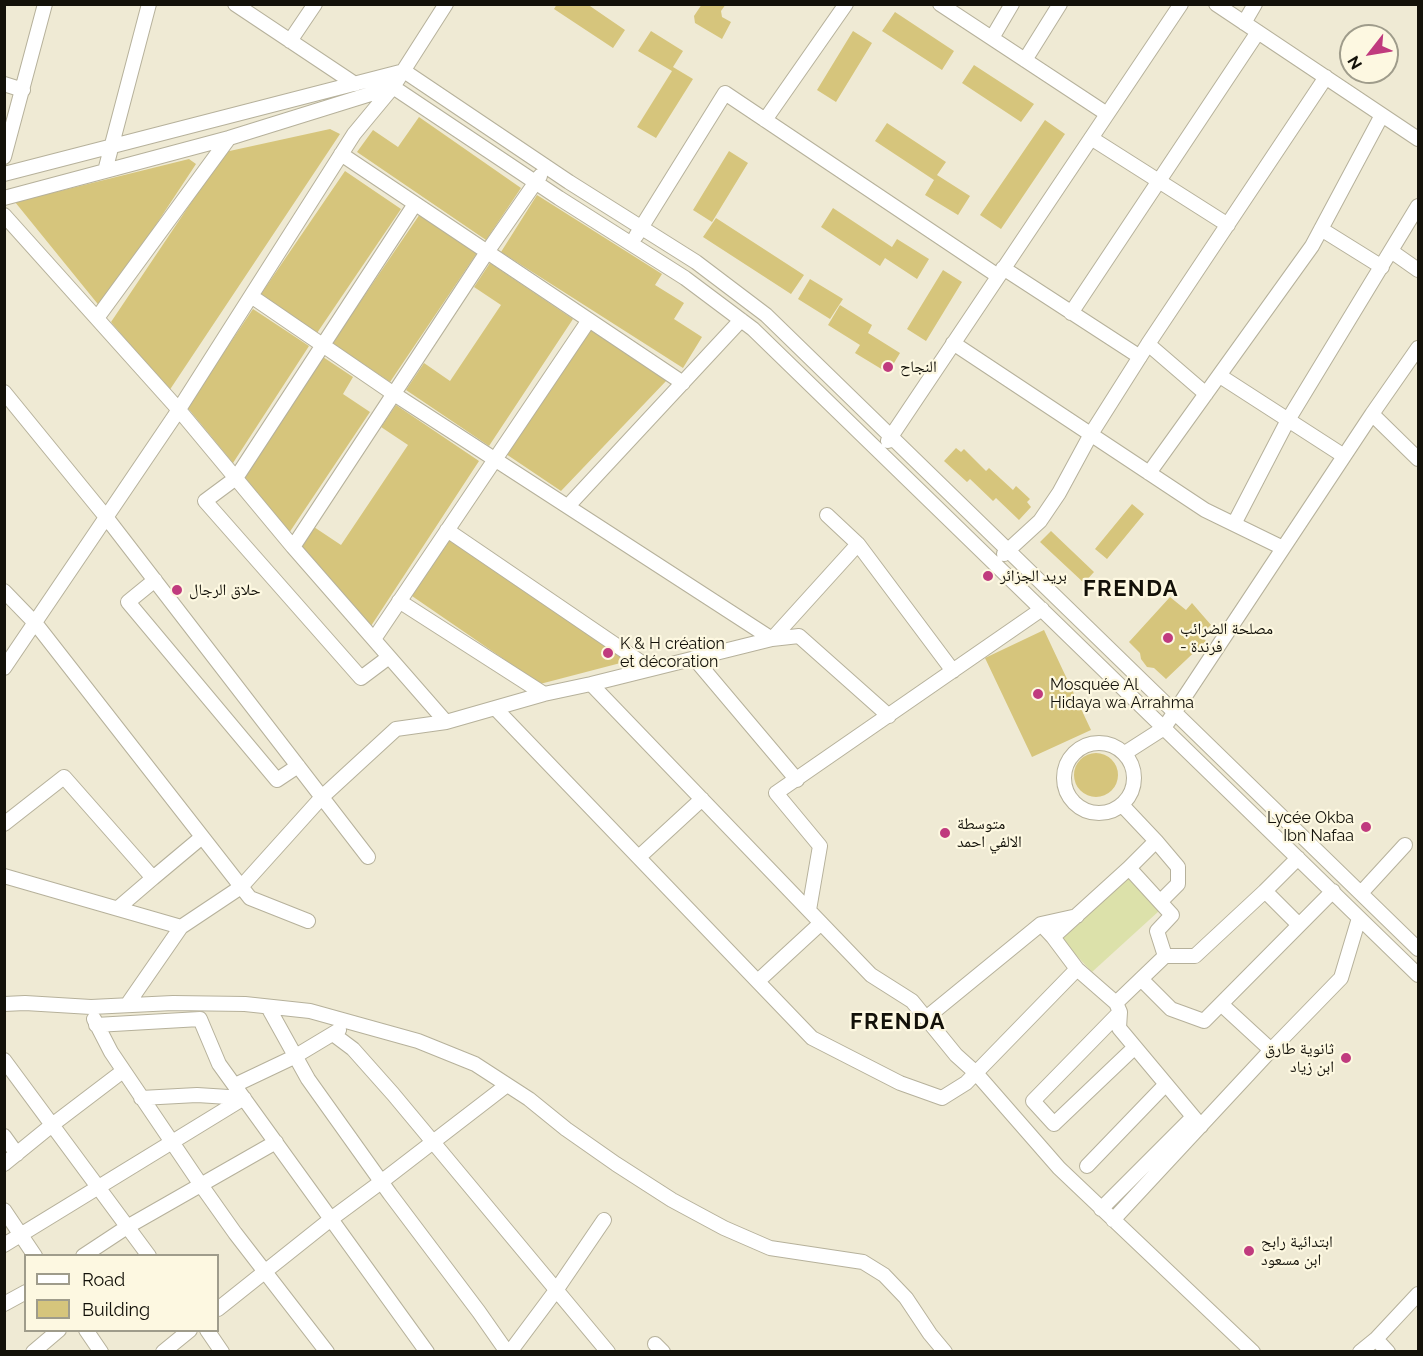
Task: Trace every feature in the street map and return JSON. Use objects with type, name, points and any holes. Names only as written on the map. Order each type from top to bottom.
[{"type":"street","points":[[4,157],[45,4]]},
{"type":"street","points":[[105,171],[149,4]]},
{"type":"street","points":[[290,41],[315,4]]},
{"type":"street","points":[[4,668],[179,410],[354,134],[393,87],[446,4]]},
{"type":"street","points":[[765,120],[846,4]]},
{"type":"street","points":[[940,4],[1107,114]]},
{"type":"street","points":[[992,38],[1012,4]]},
{"type":"street","points":[[1025,60],[1060,4]]},
{"type":"street","points":[[881,452],[1181,4]]},
{"type":"street","points":[[1216,4],[1419,139]]},
{"type":"street","points":[[1244,23],[1256,4]]},
{"type":"street","points":[[243,7],[355,84]]},
{"type":"street","points":[[1071,313],[1258,32]]},
{"type":"street","points":[[4,174],[404,71],[546,167],[696,262],[766,315],[1419,949]]},
{"type":"street","points":[[994,562],[1040,521],[1148,344],[1326,77]]},
{"type":"street","points":[[4,84],[23,90]]},
{"type":"street","points":[[4,198],[229,138],[393,87]]},
{"type":"street","points":[[393,87],[536,183],[685,278],[762,337],[1419,975]]},
{"type":"street","points":[[632,245],[640,227],[725,93],[1000,272],[1071,313],[1140,357]]},
{"type":"street","points":[[1149,472],[1312,246],[1382,115]]},
{"type":"street","points":[[97,318],[229,138]]},
{"type":"street","points":[[1091,138],[1228,225]]},
{"type":"street","points":[[341,154],[682,383]]},
{"type":"street","points":[[293,547],[487,252],[546,167]]},
{"type":"street","points":[[389,657],[361,678],[205,501],[236,478],[415,204]]},
{"type":"street","points":[[1234,524],[1288,420],[1419,206]]},
{"type":"street","points":[[4,215],[179,410],[293,547],[446,722]]},
{"type":"street","points":[[1321,229],[1382,267]]},
{"type":"street","points":[[1391,251],[1419,270]]},
{"type":"street","points":[[251,296],[394,394],[772,639]]},
{"type":"street","points":[[374,639],[589,320]]},
{"type":"street","points":[[568,506],[741,320]]},
{"type":"street","points":[[953,343],[1205,510],[1283,549]]},
{"type":"street","points":[[1148,344],[1206,394]]},
{"type":"street","points":[[1125,753],[1164,728],[1372,414],[1418,350]]},
{"type":"street","points":[[1220,376],[1344,456]]},
{"type":"street","points":[[4,392],[106,517],[368,857]]},
{"type":"street","points":[[1372,414],[1419,459]]},
{"type":"street","points":[[827,515],[858,544],[953,671]]},
{"type":"street","points":[[447,530],[651,669]]},
{"type":"street","points":[[772,639],[858,544]]},
{"type":"street","points":[[155,580],[128,602],[277,780],[298,766]]},
{"type":"street","points":[[4,591],[36,624],[250,898],[308,921]]},
{"type":"street","points":[[399,601],[543,694]]},
{"type":"street","points":[[809,910],[820,846],[776,793],[1042,609]]},
{"type":"street","points":[[127,1005],[181,927],[241,887],[322,797],[396,729],[446,722],[543,694],[772,639],[799,636],[889,716]]},
{"type":"street","points":[[694,658],[797,780]]},
{"type":"street","points":[[591,684],[871,975],[912,1001],[956,1055],[976,1073],[1059,1168],[1253,1352]]},
{"type":"street","points":[[496,709],[812,1038],[900,1083],[942,1098],[966,1083],[1077,969]]},
{"type":"street","points":[[1093,743],[1116,746],[1125,753],[1134,774],[1134,786],[1122,806],[1100,813],[1088,812],[1078,806],[1070,797],[1065,786],[1064,775],[1073,754],[1093,743]]},
{"type":"street","points":[[4,824],[64,777],[153,879]]},
{"type":"street","points":[[639,858],[702,800]]},
{"type":"street","points":[[1122,806],[1178,867],[1178,884],[1160,902]]},
{"type":"street","points":[[118,908],[202,837]]},
{"type":"street","points":[[1053,937],[1156,841]]},
{"type":"street","points":[[1361,893],[1405,845]]},
{"type":"street","points":[[1135,1047],[1054,1124],[1033,1101],[1141,979],[1165,956],[1195,956],[1298,858]]},
{"type":"street","points":[[1129,868],[1172,915],[1157,931],[1165,956]]},
{"type":"street","points":[[4,876],[181,927]]},
{"type":"street","points":[[1265,891],[1299,926]]},
{"type":"street","points":[[1141,979],[1171,1009],[1204,1021],[1333,891]]},
{"type":"street","points":[[926,1018],[1041,924],[1077,916]]},
{"type":"street","points":[[1101,1209],[1271,1050],[1341,978],[1359,918]]},
{"type":"street","points":[[758,981],[821,923]]},
{"type":"street","points":[[1041,924],[1077,969],[1118,1007],[1119,1028],[1197,1121]]},
{"type":"street","points":[[4,1004],[91,1007],[173,1003],[268,1007],[310,1011],[418,1041],[475,1064],[529,1099],[566,1129],[616,1164],[672,1200],[724,1228],[770,1248],[863,1262],[870,1266],[884,1275],[906,1298],[945,1352]]},
{"type":"street","points":[[1221,1004],[1271,1050]]},
{"type":"street","points":[[91,1007],[96,1025],[141,1098],[201,1185],[327,1352]]},
{"type":"street","points":[[268,1007],[294,1057],[381,1182],[508,1352],[557,1289],[604,1220]]},
{"type":"street","points":[[96,1025],[200,1019],[219,1064],[427,1352]]},
{"type":"street","points":[[235,1085],[294,1057],[354,1022]]},
{"type":"street","points":[[333,1034],[353,1049],[433,1141],[608,1352]]},
{"type":"street","points":[[4,1060],[147,1254]]},
{"type":"street","points":[[4,1164],[123,1071]]},
{"type":"street","points":[[1087,1166],[1166,1084]]},
{"type":"street","points":[[219,1308],[331,1219],[507,1085]]},
{"type":"street","points":[[141,1098],[197,1095],[244,1098]]},
{"type":"street","points":[[4,1245],[244,1098]]},
{"type":"street","points":[[1113,1220],[1197,1121]]},
{"type":"street","points":[[4,1136],[16,1154]]},
{"type":"street","points":[[86,1254],[127,1227],[276,1142]]},
{"type":"street","points":[[4,1210],[34,1254]]},
{"type":"street","points":[[4,1304],[24,1293]]},
{"type":"street","points":[[1360,1352],[1376,1339],[1419,1294]]},
{"type":"street","points":[[33,1352],[57,1332]]},
{"type":"street","points":[[87,1332],[101,1352]]},
{"type":"street","points":[[163,1352],[188,1332]]},
{"type":"street","points":[[208,1332],[222,1352]]},
{"type":"street","points":[[1376,1339],[1388,1352]]},
{"type":"green space","points":[[1126,875],[1159,911],[1092,972],[1059,937]]},
{"type":"building","points":[[557,4],[587,4],[625,30],[613,48],[554,9]]},
{"type":"building","points":[[702,4],[726,4],[721,11],[722,17],[731,22],[722,39],[695,23],[694,16]]},
{"type":"building","points":[[895,12],[954,51],[942,70],[882,31]]},
{"type":"building","points":[[651,31],[683,51],[673,67],[693,79],[656,138],[637,127],[672,71],[638,51]]},
{"type":"building","points":[[853,31],[872,43],[836,102],[817,90]]},
{"type":"building","points":[[974,65],[1034,104],[1021,122],[962,83]]},
{"type":"building","points":[[419,117],[521,188],[486,240],[357,152],[373,130],[398,147]]},
{"type":"building","points":[[1045,120],[1065,134],[1001,229],[980,215]]},
{"type":"building","points":[[887,123],[946,162],[937,175],[970,196],[958,215],[925,195],[934,180],[875,141]]},
{"type":"building","points":[[330,129],[340,134],[169,391],[111,322],[225,152]]},
{"type":"building","points":[[729,151],[748,163],[712,222],[693,210]]},
{"type":"building","points":[[189,159],[196,164],[101,308],[15,202]]},
{"type":"building","points":[[345,171],[401,209],[317,333],[261,294]]},
{"type":"building","points":[[537,195],[662,274],[655,285],[684,303],[674,319],[702,337],[683,368],[501,252]]},
{"type":"building","points":[[833,208],[892,247],[897,239],[929,259],[917,279],[885,258],[880,266],[821,227]]},
{"type":"building","points":[[420,214],[477,253],[390,382],[332,343]]},
{"type":"building","points":[[716,218],[804,275],[791,294],[703,237]]},
{"type":"building","points":[[490,263],[573,319],[489,446],[406,390],[424,363],[450,381],[501,305],[474,287]]},
{"type":"building","points":[[943,270],[962,282],[926,341],[907,329]]},
{"type":"building","points":[[810,279],[843,299],[830,319],[798,299]]},
{"type":"building","points":[[840,305],[872,325],[868,333],[900,353],[888,373],[855,353],[860,345],[828,325]]},
{"type":"building","points":[[253,309],[309,346],[233,463],[187,407]]},
{"type":"building","points":[[592,328],[667,380],[561,491],[506,454]]},
{"type":"building","points":[[323,357],[353,377],[343,394],[370,412],[289,533],[242,479]]},
{"type":"building","points":[[396,405],[479,461],[371,626],[300,546],[314,527],[341,545],[408,445],[381,427]]},
{"type":"building","points":[[956,448],[961,452],[964,449],[986,471],[989,468],[1013,490],[1016,486],[1030,499],[1027,502],[1031,507],[1019,520],[996,498],[993,501],[970,479],[967,482],[944,461]]},
{"type":"building","points":[[1132,504],[1144,514],[1107,559],[1095,549]]},
{"type":"building","points":[[1051,531],[1094,572],[1084,583],[1040,542]]},
{"type":"building","points":[[450,539],[632,660],[540,684],[412,596]]},
{"type":"building","name":"مصلحة الضرائب - فرندة","points":[[1170,597],[1186,610],[1192,603],[1211,625],[1200,635],[1206,641],[1166,679],[1154,668],[1147,667],[1140,653],[1129,642]]},
{"type":"building","name":"Mosquée Al Hidaya wa Arrahma","points":[[1044,630],[1091,730],[1032,757],[985,658]]},
{"type":"building","points":[[1096,753],[1112,759],[1118,775],[1112,791],[1096,797],[1080,791],[1074,775],[1080,759]]},
{"type":"place","name":"النجاح","points":[[888,367]]},
{"type":"place","name":"بريد الجزائر","points":[[988,576]]},
{"type":"place","name":"حلاق الرجال","points":[[177,590]]},
{"type":"place","name":"مصلحة الضرائب - فرندة","points":[[1168,638]]},
{"type":"place","name":"K & H création et décoration","points":[[608,653]]},
{"type":"place","name":"Mosquée Al Hidaya wa Arrahma","points":[[1038,694]]},
{"type":"place","name":"Lycée Okba Ibn Nafaa","points":[[1366,827]]},
{"type":"place","name":"متوسطة الالفي احمد","points":[[945,833]]},
{"type":"place","name":"ثانوية طارق ابن زياد","points":[[1346,1058]]},
{"type":"place","name":"ابتدائية رابح ابن مسعود","points":[[1249,1251]]},
{"type":"district","name":"FRENDA","points":[[1131,589]]},
{"type":"district","name":"FRENDA","points":[[898,1022]]}]
